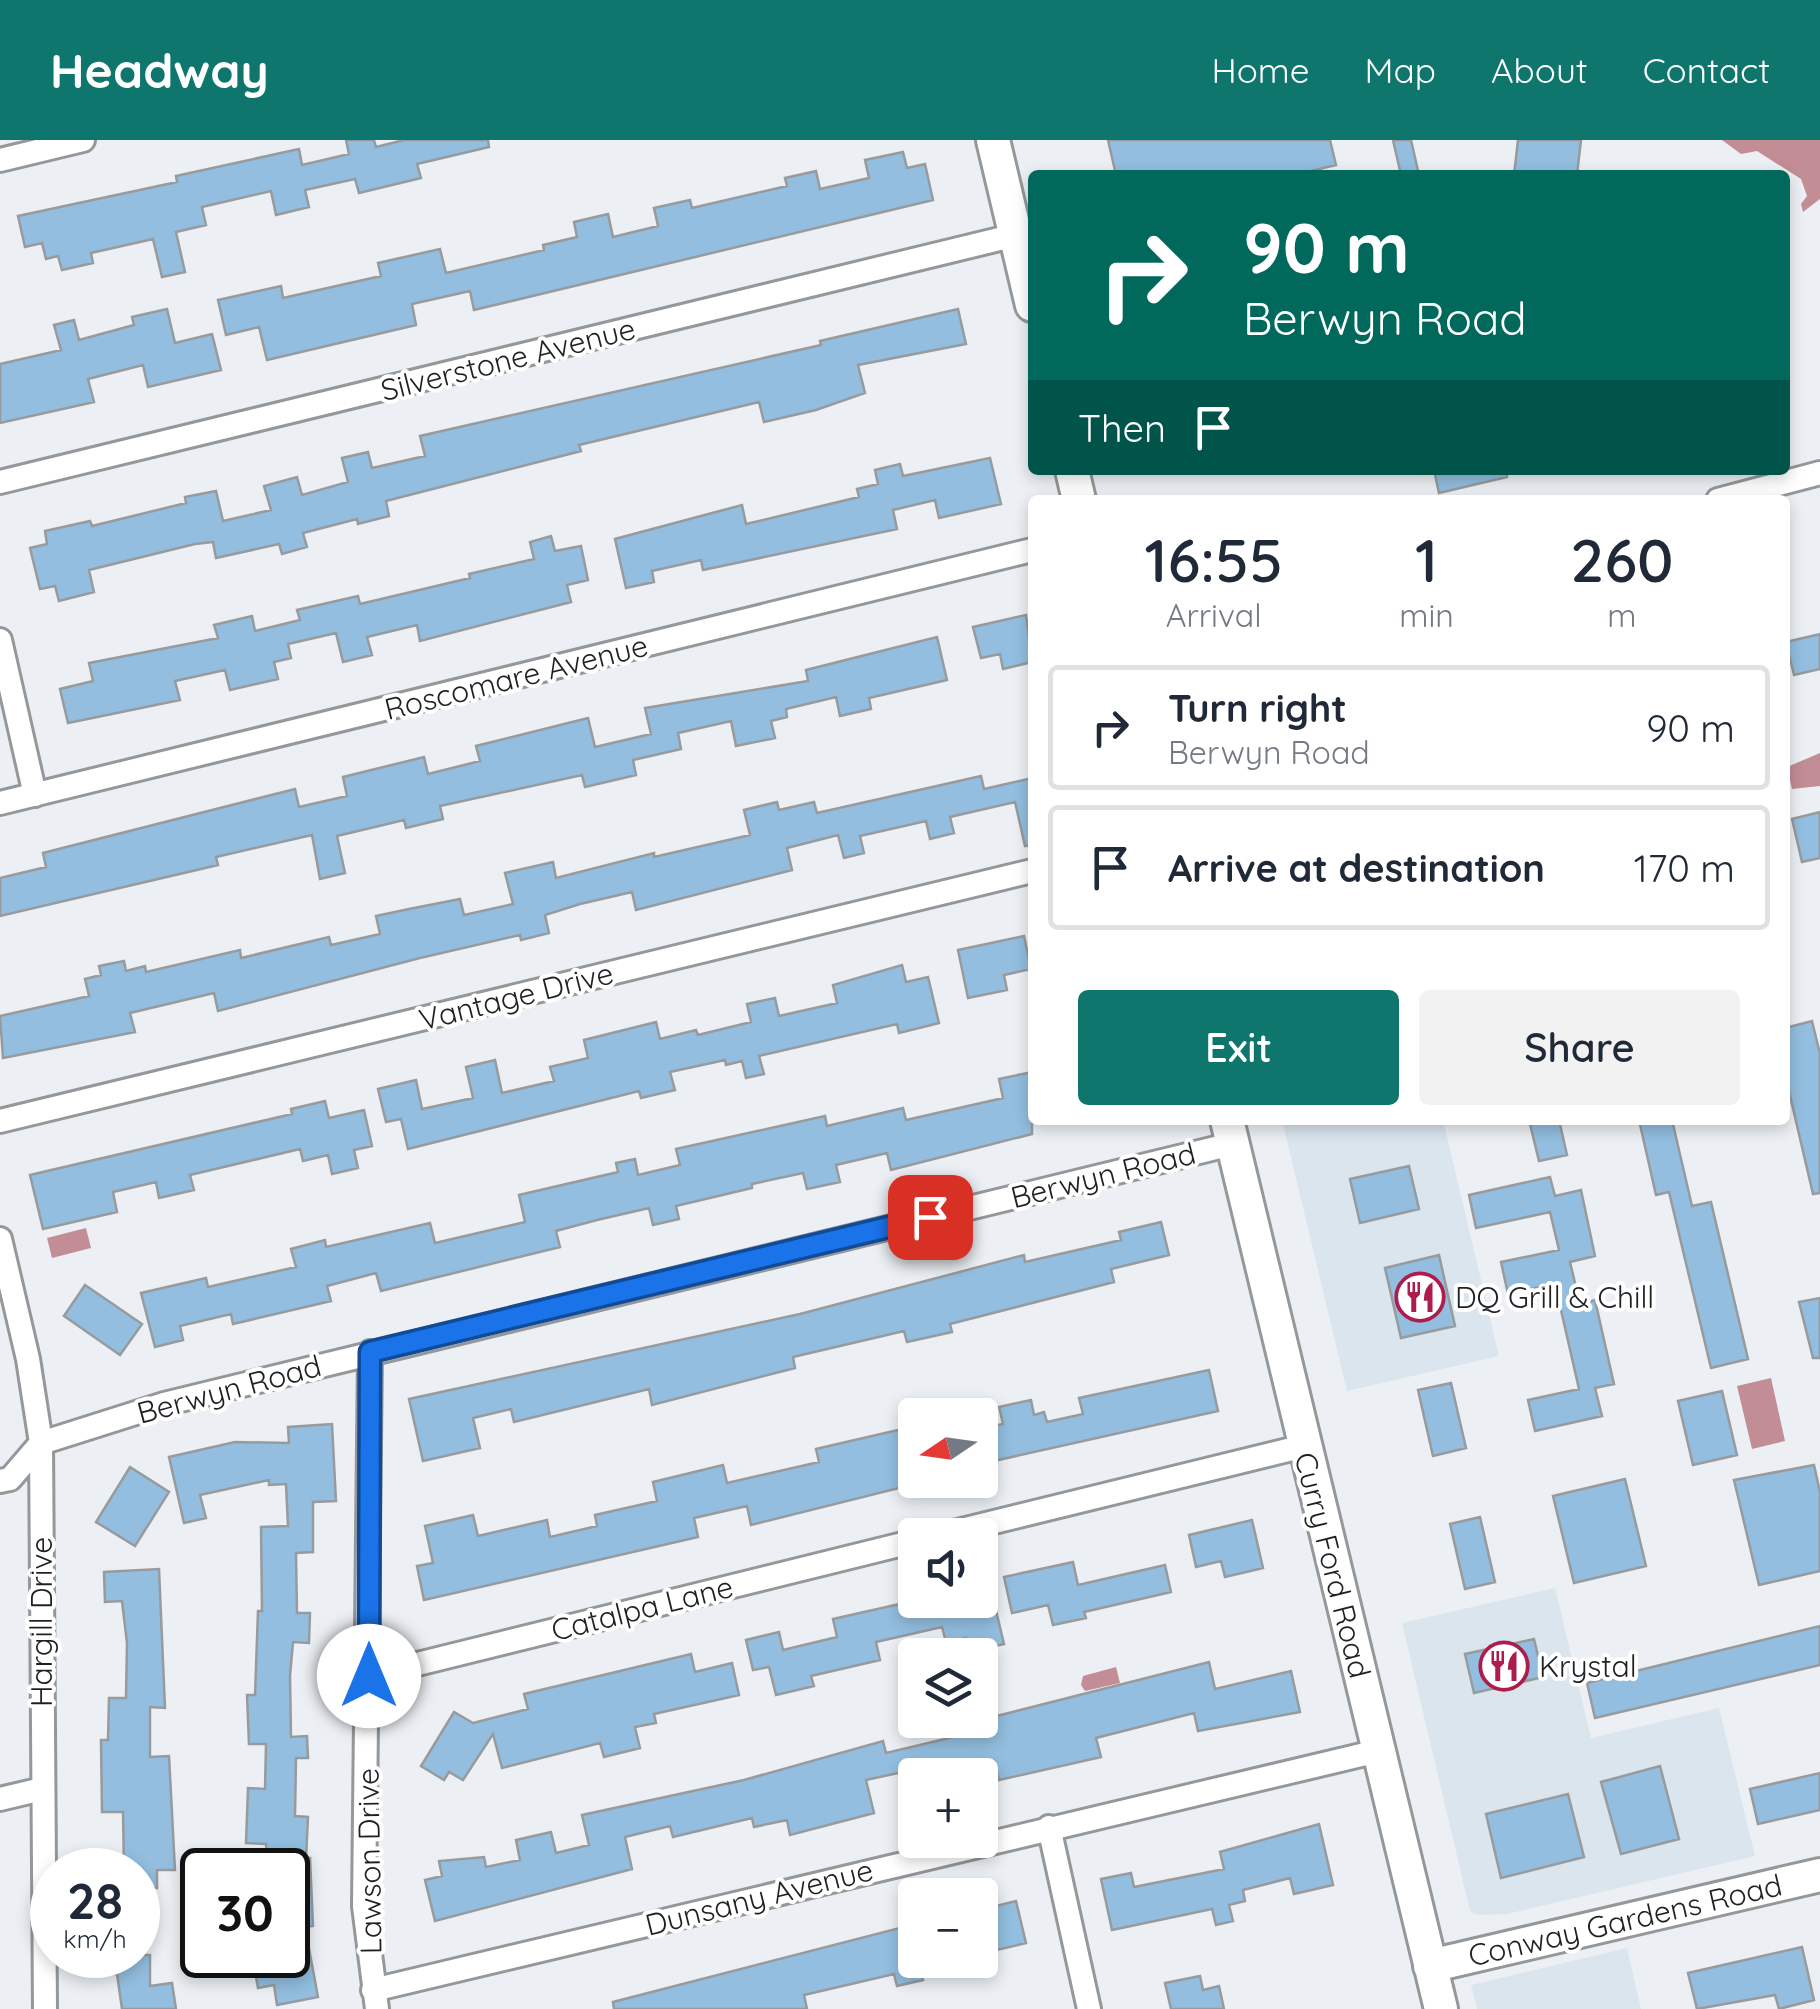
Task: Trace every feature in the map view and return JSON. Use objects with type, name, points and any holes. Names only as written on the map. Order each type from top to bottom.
[{"type":"street","points":[[0,160],[82,140]]},
{"type":"street","points":[[993,140],[1028,288]]},
{"type":"street","name":"Silverstone Avenue","points":[[0,482],[1016,235]]},
{"type":"street","points":[[1737,495],[1820,473]]},
{"type":"street","name":"Roscomare Avenue","points":[[0,803],[1028,551]]},
{"type":"street","points":[[0,640],[35,795]]},
{"type":"street","name":"Vantage Drive","points":[[0,1121],[1028,872]]},
{"type":"street","name":"Berwyn Road","points":[[0,1481],[10,1479],[41,1443],[164,1404],[1229,1132]]},
{"type":"street","name":"Curry Ford Road","points":[[1229,1132],[1441,2009]]},
{"type":"street","name":"Hargill Drive","points":[[0,1239],[28,1359],[41,1443],[45,2009]]},
{"type":"street","name":"Lawson Drive","points":[[370,1352],[364,1906],[375,2000]]},
{"type":"street","points":[[998,1521],[1304,1446]]},
{"type":"street","name":"Catalpa Lane","points":[[369,1676],[898,1546]]},
{"type":"street","name":"Dunsany Avenue","points":[[375,2000],[1049,1827],[1378,1751]]},
{"type":"street","points":[[0,1799],[42,1790]]},
{"type":"street","points":[[1049,1827],[1090,2009]]},
{"type":"street","name":"Conway Gardens Road","points":[[1430,1966],[1820,1875]]},
{"type":"shaded area","points":[[1722,140],[1820,140],[1820,199],[1803,212],[1801,204],[1807,196],[1801,179],[1757,151],[1741,154]]},
{"type":"shaded area","points":[[1820,753],[1820,786],[1792,789],[1790,766]]},
{"type":"shaded area","points":[[1283,1125],[1444,1125],[1499,1356],[1347,1391]]},
{"type":"shaded area","points":[[86,1228],[91,1248],[52,1258],[47,1238]]},
{"type":"shaded area","points":[[1771,1378],[1785,1441],[1752,1449],[1737,1386]]},
{"type":"shaded area","points":[[1555,1588],[1591,1738],[1719,1708],[1755,1856],[1507,1914],[1478,1915],[1470,1911],[1402,1623]]},
{"type":"shaded area","points":[[1116,1667],[1120,1683],[1085,1691],[1081,1685],[1083,1676]]},
{"type":"shaded area","points":[[1627,1948],[1641,2009],[1477,2009],[1471,1985]]},
{"type":"building","points":[[346,140],[374,140],[376,147],[404,140],[488,140],[489,147],[417,164],[421,178],[359,193],[355,179],[305,190],[309,207],[276,215],[271,191],[202,207],[206,225],[176,232],[185,272],[162,277],[153,239],[91,253],[93,263],[62,270],[58,256],[46,259],[42,243],[25,247],[18,216],[177,182],[176,176],[299,149],[302,165],[349,154]]},
{"type":"building","points":[[1108,140],[1330,140],[1336,165],[1315,170],[1115,170]]},
{"type":"building","points":[[1393,140],[1411,140],[1418,170],[1400,170]]},
{"type":"building","points":[[1518,140],[1581,140],[1578,170],[1515,170]]},
{"type":"building","points":[[903,152],[907,168],[925,164],[933,200],[474,310],[470,291],[412,304],[416,325],[267,360],[259,327],[226,335],[218,300],[281,286],[283,298],[381,276],[378,263],[440,249],[446,273],[544,250],[543,245],[577,237],[574,222],[608,214],[613,237],[658,226],[654,208],[690,200],[692,208],[787,186],[785,178],[816,171],[820,189],[869,178],[865,160]]},
{"type":"building","points":[[167,309],[175,343],[212,334],[221,370],[148,387],[143,365],[88,379],[94,402],[0,423],[0,364],[61,350],[54,325],[74,320],[79,340],[134,325],[132,317]]},
{"type":"building","points":[[958,309],[966,344],[858,365],[865,393],[816,410],[764,422],[759,402],[579,445],[581,451],[386,501],[389,516],[358,524],[357,519],[303,533],[307,547],[282,554],[279,544],[216,558],[213,542],[195,544],[89,570],[94,592],[59,601],[55,586],[40,589],[30,548],[47,544],[45,531],[90,521],[92,526],[186,503],[185,497],[216,491],[223,521],[271,510],[264,486],[297,477],[302,495],[348,482],[342,458],[368,452],[372,468],[425,456],[420,436],[821,345],[820,341]]},
{"type":"building","points":[[990,458],[1001,504],[939,518],[935,500],[893,510],[897,529],[703,570],[701,560],[652,571],[654,582],[626,588],[615,539],[742,505],[746,524],[859,497],[857,489],[878,484],[875,470],[900,464],[903,476]]},
{"type":"building","points":[[1435,475],[1507,475],[1507,477],[1439,493]]},
{"type":"building","points":[[551,536],[555,551],[581,546],[588,580],[567,585],[571,602],[420,641],[417,625],[367,637],[372,655],[343,662],[336,633],[288,644],[291,658],[274,662],[278,679],[230,690],[225,670],[175,681],[180,700],[68,723],[60,689],[93,681],[89,663],[218,638],[214,625],[252,616],[255,631],[300,620],[297,610],[358,596],[360,604],[470,578],[469,574],[534,559],[530,542]]},
{"type":"building","points":[[1026,615],[1028,663],[1003,669],[1000,654],[981,658],[973,627]]},
{"type":"building","points":[[1820,634],[1820,669],[1794,675],[1790,641]]},
{"type":"building","points":[[937,637],[947,680],[869,698],[871,709],[840,716],[836,697],[786,709],[787,717],[771,721],[775,738],[736,746],[731,721],[678,733],[681,749],[633,760],[636,775],[585,787],[582,775],[440,806],[443,819],[406,828],[404,820],[337,836],[345,873],[320,879],[312,835],[216,857],[218,865],[0,916],[0,878],[46,867],[43,853],[295,789],[299,807],[347,796],[343,777],[424,757],[428,774],[480,761],[476,746],[588,718],[595,747],[651,734],[645,708],[808,681],[806,670]]},
{"type":"building","points":[[981,776],[984,789],[1028,779],[1028,846],[1015,802],[950,817],[954,833],[930,839],[926,821],[860,836],[864,853],[844,858],[838,835],[787,848],[792,870],[636,910],[632,892],[580,904],[545,915],[549,933],[521,940],[520,935],[420,958],[218,1011],[214,993],[130,1013],[135,1032],[3,1058],[0,1016],[89,996],[85,979],[101,975],[99,966],[124,961],[126,971],[145,966],[146,972],[240,950],[241,958],[329,937],[331,945],[380,934],[376,916],[460,899],[464,915],[513,904],[505,873],[553,862],[556,878],[654,853],[654,857],[750,835],[744,810],[777,802],[779,810],[814,802],[817,813]]},
{"type":"building","points":[[1820,812],[1820,858],[1802,862],[1792,819]]},
{"type":"building","points":[[1024,936],[1028,970],[1004,975],[1007,990],[968,998],[958,950]]},
{"type":"building","points":[[902,965],[906,982],[928,977],[939,1023],[899,1033],[897,1024],[759,1056],[764,1074],[746,1078],[742,1061],[726,1065],[725,1060],[670,1072],[675,1090],[641,1098],[639,1091],[408,1149],[401,1119],[386,1122],[378,1089],[416,1080],[422,1109],[473,1098],[466,1067],[495,1060],[502,1093],[554,1081],[550,1067],[588,1058],[584,1040],[656,1022],[660,1039],[696,1030],[698,1035],[751,1022],[747,1004],[775,998],[779,1016],[837,1003],[833,985]]},
{"type":"building","points":[[1812,1021],[1820,1054],[1820,1193],[1813,1194],[1790,1095],[1790,1027]]},
{"type":"building","points":[[1028,1073],[1028,1125],[1032,1125],[1032,1134],[891,1170],[887,1153],[836,1165],[840,1182],[807,1189],[803,1173],[752,1184],[752,1188],[676,1206],[679,1219],[653,1225],[649,1208],[597,1220],[556,1231],[560,1247],[381,1291],[376,1273],[327,1286],[331,1301],[233,1324],[231,1314],[180,1326],[183,1340],[155,1347],[141,1293],[206,1278],[208,1287],[296,1267],[291,1249],[325,1240],[326,1247],[430,1223],[435,1243],[525,1222],[519,1195],[618,1172],[616,1163],[635,1159],[638,1175],[680,1165],[676,1149],[825,1116],[827,1126],[903,1108],[906,1120],[1003,1098],[999,1079]]},
{"type":"building","points":[[325,1101],[329,1118],[364,1110],[372,1146],[354,1150],[358,1168],[332,1174],[328,1155],[303,1161],[300,1149],[190,1175],[194,1190],[159,1198],[156,1182],[113,1192],[117,1212],[43,1229],[30,1175],[292,1114],[291,1109]]},
{"type":"building","points":[[1530,1125],[1560,1125],[1567,1155],[1539,1161]]},
{"type":"building","points":[[1640,1125],[1673,1125],[1692,1206],[1711,1202],[1748,1359],[1711,1368],[1669,1192],[1656,1195]]},
{"type":"building","points":[[1409,1166],[1419,1209],[1360,1223],[1350,1179]]},
{"type":"building","points":[[1550,1177],[1555,1196],[1581,1190],[1595,1256],[1570,1262],[1580,1304],[1595,1300],[1614,1384],[1595,1388],[1602,1416],[1535,1431],[1528,1400],[1579,1389],[1555,1284],[1508,1294],[1501,1262],[1559,1250],[1550,1212],[1476,1228],[1469,1195]]},
{"type":"building","points":[[1161,1222],[1169,1255],[1111,1269],[1114,1282],[950,1324],[952,1332],[907,1342],[904,1331],[793,1357],[795,1368],[652,1405],[649,1389],[514,1422],[511,1409],[473,1418],[480,1448],[423,1461],[409,1399],[800,1314],[1024,1255],[1025,1262],[1121,1240],[1119,1232]]},
{"type":"building","name":"DQ Grill & Chill","points":[[1439,1255],[1455,1326],[1401,1338],[1385,1268]]},
{"type":"building","points":[[85,1285],[142,1324],[120,1355],[64,1316]]},
{"type":"building","points":[[1820,1298],[1820,1358],[1813,1358],[1799,1302]]},
{"type":"building","points":[[1209,1370],[1218,1411],[998,1460],[998,1425],[1003,1424],[999,1407],[1031,1400],[1034,1415],[1044,1412],[1047,1422],[1083,1414],[1079,1398]]},
{"type":"building","points":[[1451,1383],[1466,1448],[1433,1456],[1418,1390]]},
{"type":"building","points":[[1722,1391],[1737,1455],[1693,1465],[1678,1401]]},
{"type":"building","points":[[332,1424],[336,1501],[313,1502],[313,1552],[296,1553],[297,1613],[310,1613],[309,1643],[293,1642],[290,1676],[291,1737],[307,1736],[308,1758],[296,1758],[295,1816],[308,1817],[306,1848],[266,1848],[266,1844],[246,1843],[248,1788],[265,1789],[266,1744],[249,1744],[247,1695],[255,1695],[258,1611],[262,1611],[261,1527],[288,1526],[286,1484],[269,1485],[269,1480],[200,1495],[206,1518],[184,1523],[169,1457],[235,1442],[289,1443],[288,1427]]},
{"type":"building","points":[[898,1430],[898,1488],[751,1525],[747,1506],[694,1518],[698,1537],[424,1600],[417,1566],[433,1563],[425,1526],[473,1515],[478,1536],[547,1520],[550,1537],[597,1526],[595,1515],[657,1501],[653,1482],[723,1465],[727,1483],[819,1462],[816,1449]]},
{"type":"building","points":[[1814,1465],[1820,1492],[1820,1571],[1759,1585],[1734,1480]]},
{"type":"building","points":[[130,1467],[169,1492],[135,1546],[96,1522]]},
{"type":"building","points":[[1625,1479],[1646,1566],[1574,1583],[1553,1496]]},
{"type":"building","points":[[1480,1517],[1495,1582],[1465,1589],[1450,1524]]},
{"type":"building","points":[[1252,1520],[1263,1568],[1225,1577],[1221,1561],[1196,1567],[1189,1535]]},
{"type":"building","points":[[1073,1562],[1078,1585],[1165,1565],[1171,1592],[1084,1612],[1086,1618],[1053,1625],[1048,1605],[1012,1613],[1004,1577]]},
{"type":"building","points":[[159,1569],[165,1708],[150,1707],[150,1757],[169,1756],[175,1870],[160,1870],[160,1848],[124,1848],[123,1812],[102,1812],[101,1740],[108,1740],[109,1698],[126,1698],[127,1643],[122,1601],[105,1602],[104,1572]]},
{"type":"building","points":[[898,1604],[898,1618],[998,1618],[1004,1644],[998,1645],[998,1638],[945,1638],[942,1627],[876,1642],[880,1660],[811,1676],[814,1686],[776,1695],[769,1667],[753,1670],[746,1640],[779,1632],[783,1650],[837,1637],[833,1619]]},
{"type":"building","points":[[1820,1626],[1820,1665],[1595,1718],[1587,1683]]},
{"type":"building","name":"Krystal","points":[[1534,1639],[1543,1677],[1474,1693],[1465,1654]]},
{"type":"building","points":[[691,1654],[695,1672],[732,1663],[739,1695],[654,1714],[656,1723],[635,1727],[640,1748],[604,1757],[600,1743],[502,1768],[493,1734],[463,1780],[449,1772],[444,1780],[421,1766],[454,1712],[473,1723],[528,1709],[524,1694]]},
{"type":"building","points":[[1209,1662],[1215,1689],[1291,1671],[1300,1712],[1198,1731],[1194,1713],[1096,1738],[1101,1757],[999,1780],[998,1758],[898,1758],[898,1773],[866,1780],[874,1813],[790,1835],[787,1820],[754,1827],[752,1818],[673,1837],[670,1826],[625,1837],[632,1869],[435,1921],[425,1880],[442,1876],[439,1861],[484,1857],[486,1867],[520,1860],[516,1840],[551,1832],[556,1853],[589,1845],[582,1815],[744,1780],[883,1741],[886,1753],[949,1738],[998,1738],[998,1716]]},
{"type":"building","points":[[1660,1766],[1679,1839],[1621,1854],[1601,1782]]},
{"type":"building","points":[[1820,1773],[1820,1810],[1758,1824],[1750,1789]]},
{"type":"building","points":[[1568,1794],[1584,1857],[1501,1878],[1486,1814]]},
{"type":"building","points":[[1319,1824],[1333,1885],[1294,1894],[1290,1878],[1243,1890],[1245,1901],[1229,1905],[1233,1921],[1216,1925],[1212,1909],[1112,1930],[1101,1879],[1131,1873],[1134,1887],[1224,1869],[1220,1852]]},
{"type":"building","points":[[310,1858],[313,1926],[310,1926]]},
{"type":"building","points":[[1016,1901],[1026,1943],[998,1950],[998,1906]]},
{"type":"building","points":[[898,1928],[898,1978],[923,1980],[897,1986],[894,1974],[804,1995],[807,2009],[614,2009],[613,2002]]},
{"type":"building","points":[[1802,1947],[1814,2000],[1779,2009],[1775,1995],[1697,2009],[1688,1973]]},
{"type":"building","points":[[310,1954],[318,1997],[277,2005],[274,1985],[258,1988],[256,1978],[310,1978]]},
{"type":"building","points":[[1200,1976],[1203,1990],[1219,1986],[1224,2009],[1171,2009],[1165,1983]]},
{"type":"building","points":[[118,1978],[150,1978],[150,1986],[172,1983],[176,2009],[122,2009]]},
{"type":"place","name":"DQ Grill & Chill","points":[[1420,1297]]},
{"type":"place","name":"Krystal","points":[[1504,1666]]},
{"type":"route","points":[[369,1676],[370,1352],[930,1217]]}]
